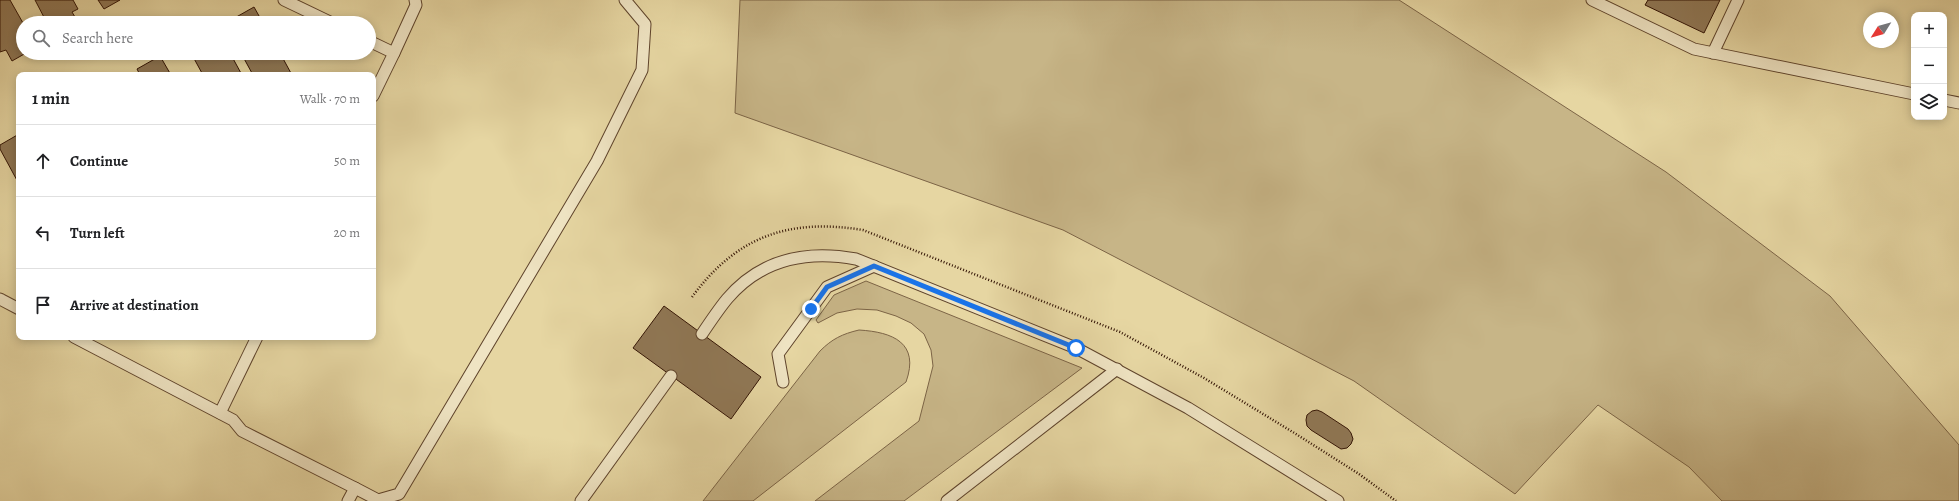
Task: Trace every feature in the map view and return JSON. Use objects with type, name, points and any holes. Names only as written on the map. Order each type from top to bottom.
[{"type":"lane","points":[[284,0],[317,16]]},
{"type":"lane","points":[[376,90],[416,5],[415,0]]},
{"type":"lane","points":[[80,340],[233,420],[242,432],[378,500],[398,494],[597,161],[642,70],[645,24],[625,0]]},
{"type":"lane","points":[[1592,0],[1694,49],[1911,93]]},
{"type":"lane","points":[[1714,53],[1738,0]]},
{"type":"lane","points":[[376,44],[394,53]]},
{"type":"lane","points":[[1947,101],[1959,103]]},
{"type":"lane","points":[[702,334],[728,298],[742,284],[758,272],[776,263],[796,258],[829,255],[856,259],[1076,348],[1188,408],[1338,501]]},
{"type":"lane","points":[[783,382],[778,354],[827,287],[874,266]]},
{"type":"lane","points":[[0,299],[16,307]]},
{"type":"lane","points":[[220,413],[256,340]]},
{"type":"lane","points":[[947,501],[1117,369]]},
{"type":"lane","points":[[581,501],[671,376]]},
{"type":"lane","points":[[348,501],[355,488]]},
{"type":"shaded area","points":[[740,0],[1399,0],[1666,172],[1830,296],[1959,445],[1959,501],[1722,501],[1689,467],[1598,405],[1515,494],[1354,381],[1063,230],[735,113]]},
{"type":"shaded area","points":[[866,281],[1082,368],[904,501],[815,501],[919,421],[933,366],[931,350],[924,334],[911,323],[896,316],[877,310],[857,309],[837,313],[818,323],[816,320],[834,295]]},
{"type":"shaded area","points":[[859,330],[883,333],[900,342],[906,349],[909,358],[909,369],[906,382],[753,501],[703,501],[820,351],[829,343],[847,333]]},
{"type":"building","points":[[0,0],[10,0],[19,16],[16,16],[16,59],[12,61],[6,50],[0,52]]},
{"type":"building","points":[[35,0],[73,0],[78,9],[72,12],[74,16],[43,16]]},
{"type":"building","points":[[98,0],[120,0],[104,9]]},
{"type":"building","points":[[1648,0],[1720,0],[1704,33],[1645,5]]},
{"type":"building","points":[[254,7],[259,16],[238,16]]},
{"type":"building","points":[[153,60],[162,60],[169,72],[138,72],[137,69]]},
{"type":"building","points":[[195,60],[234,60],[240,72],[201,72]]},
{"type":"building","points":[[245,60],[284,60],[290,72],[251,72]]},
{"type":"building","points":[[16,136],[16,178],[0,149],[0,145]]},
{"type":"building","points":[[664,306],[761,377],[731,419],[633,348]]},
{"type":"building","points":[[1317,410],[1348,429],[1353,439],[1347,448],[1341,449],[1307,426],[1307,415],[1312,411]]},
{"type":"route","points":[[811,309],[827,287],[874,266],[1076,348]]}]
